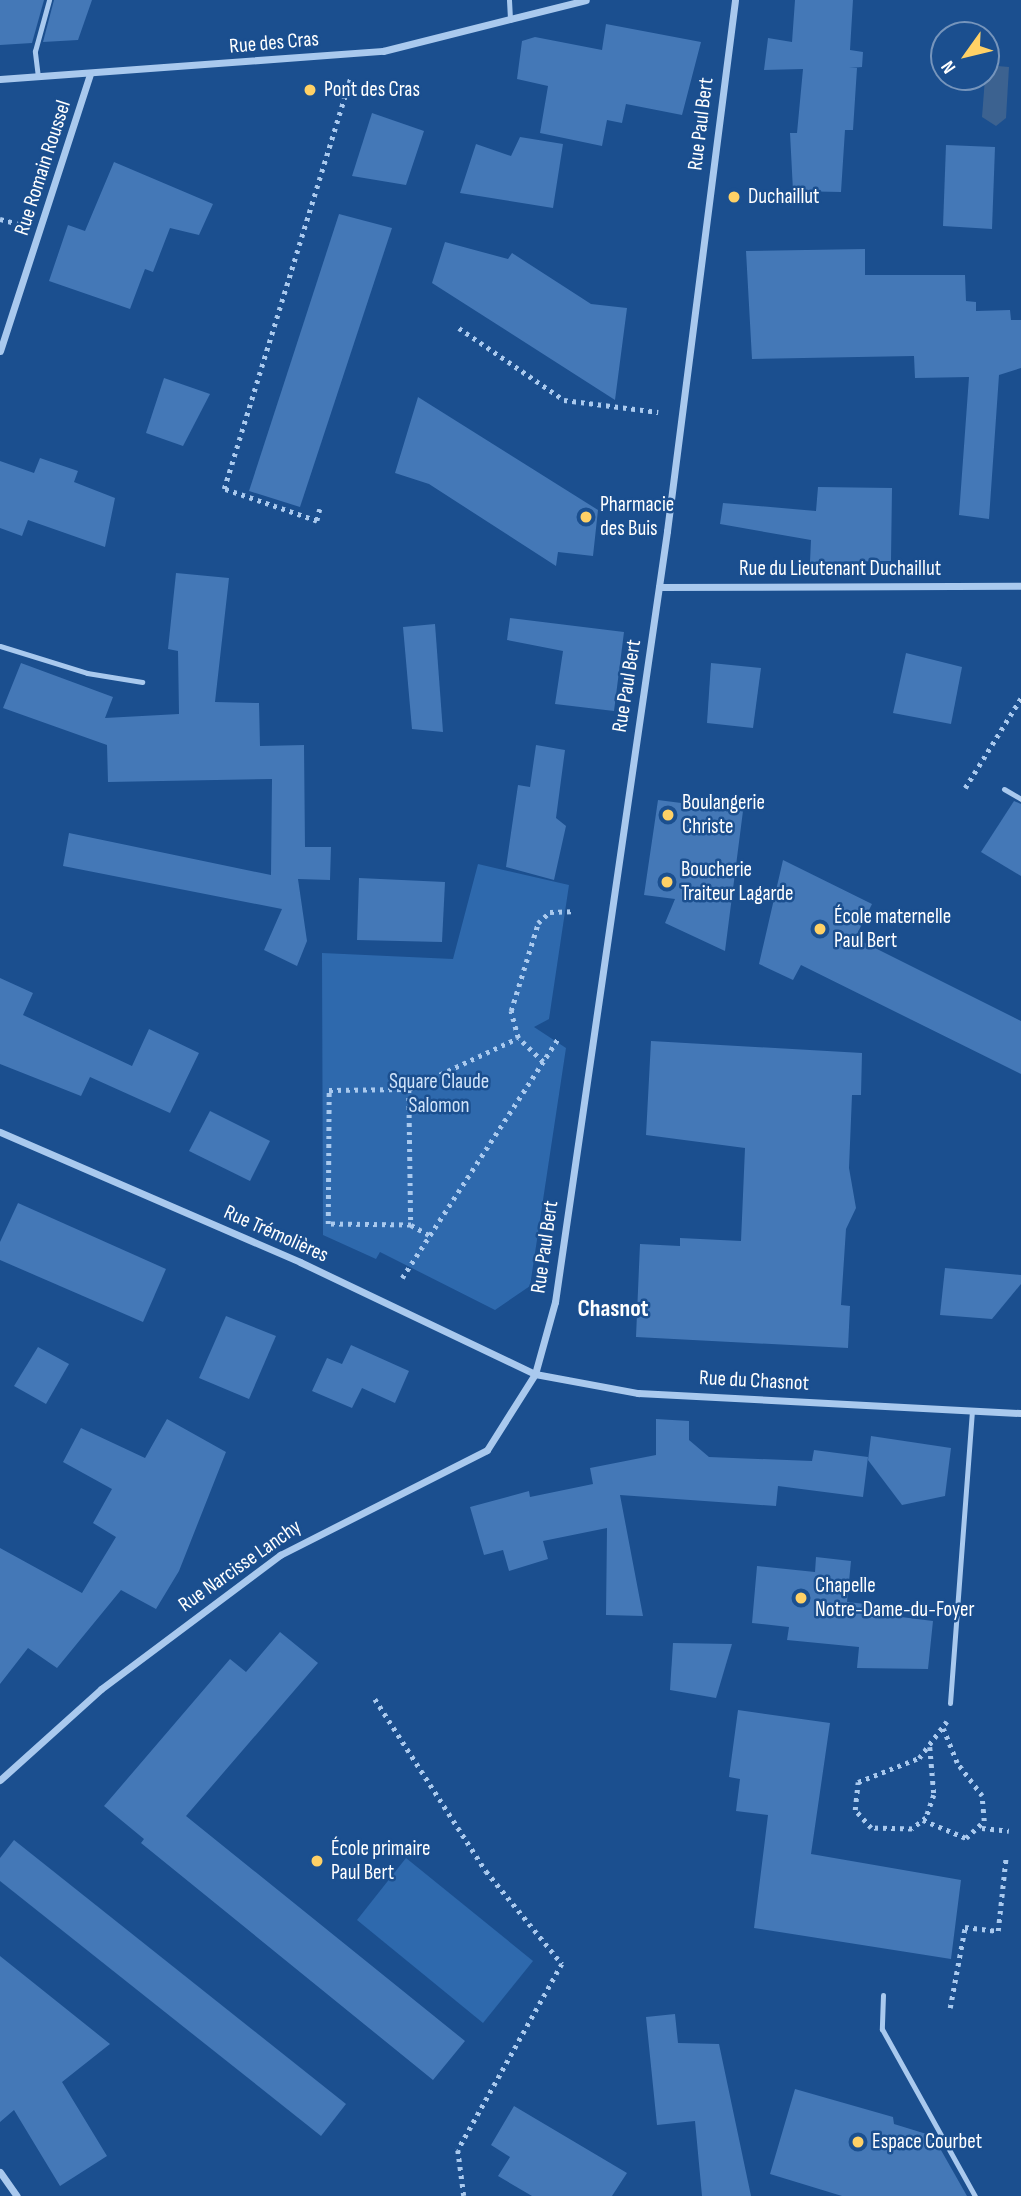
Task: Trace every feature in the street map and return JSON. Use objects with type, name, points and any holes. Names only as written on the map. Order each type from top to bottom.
[{"type":"street","name":"Rue des Cras","points":[[0,79],[383,51],[586,0]]},
{"type":"street","name":"Rue Paul Bert","points":[[535,1374],[555,1302],[659,587],[735,0]]},
{"type":"street","name":"Rue Romain Roussel","points":[[0,351],[90,74]]},
{"type":"street","name":"Rue du Lieutenant Duchaillut","points":[[659,587],[1021,586]]},
{"type":"street","name":"Rue Trémolières","points":[[0,1132],[299,1262],[535,1374]]},
{"type":"street","name":"Rue du Chasnot","points":[[535,1374],[638,1393],[1021,1413]]},
{"type":"street","name":"Rue Narcisse Lanchy","points":[[0,1780],[101,1689],[280,1555],[487,1450],[535,1374]]},
{"type":"street","points":[[0,2172],[17,2196]]},
{"type":"lane","points":[[38,77],[35,51],[49,0]]},
{"type":"lane","points":[[509,0],[510,20]]},
{"type":"lane","points":[[0,646],[87,674],[142,682]]},
{"type":"lane","points":[[1004,789],[1021,799]]},
{"type":"lane","points":[[950,1703],[972,1411]]},
{"type":"lane","points":[[883,1995],[882,2029],[975,2196]]},
{"type":"path","points":[[320,509],[317,521],[224,489],[351,74]]},
{"type":"path","points":[[0,219],[23,225]]},
{"type":"path","points":[[459,328],[564,400],[658,412]]},
{"type":"path","points":[[965,788],[1021,698]]},
{"type":"path","points":[[542,1062],[518,1038],[511,1010],[538,923],[550,912],[573,911]]},
{"type":"path","points":[[402,1278],[559,1037]]},
{"type":"path","points":[[429,1236],[411,1225],[328,1224],[329,1090],[409,1089],[518,1038]]},
{"type":"path","points":[[409,1089],[411,1225]]},
{"type":"path","points":[[375,1699],[486,1871],[562,1964],[457,2150],[464,2196]]},
{"type":"path","points":[[930,1747],[934,1795],[923,1820],[912,1829],[871,1828],[855,1810],[854,1796],[863,1775],[919,1758],[930,1747],[948,1717]]},
{"type":"path","points":[[942,1729],[957,1763],[982,1796],[982,1828]]},
{"type":"path","points":[[923,1820],[953,1836],[982,1828],[1009,1830]]},
{"type":"path","points":[[950,2008],[965,1927],[998,1931],[1006,1856]]},
{"type":"green space","name":"Square Claude Salomon","points":[[478,864],[569,885],[549,1019],[534,1027],[566,1048],[530,1286],[495,1310],[380,1252],[376,1259],[323,1235],[322,953],[453,959]]},
{"type":"green space","points":[[406,1858],[533,1961],[483,2023],[357,1920]]},
{"type":"shaded area","points":[[1000,66],[1009,67],[1006,118],[996,126],[982,117],[984,91],[1000,91]]},
{"type":"building","points":[[0,0],[44,0],[32,43],[0,45]]},
{"type":"building","points":[[54,0],[92,0],[78,40],[43,42]]},
{"type":"building","points":[[795,0],[853,0],[850,50],[863,52],[862,67],[849,68],[857,68],[853,130],[845,130],[841,192],[793,191],[790,133],[797,133],[803,69],[764,70],[768,38],[792,42]]},
{"type":"building","points":[[606,24],[701,42],[682,115],[626,104],[622,123],[607,120],[602,146],[540,133],[548,86],[517,79],[522,41],[535,37],[602,50]]},
{"type":"building","points":[[372,113],[424,131],[406,185],[352,176]]},
{"type":"building","points":[[520,137],[563,144],[553,208],[460,193],[476,144],[511,156]]},
{"type":"building","points":[[946,145],[995,147],[992,229],[943,226]]},
{"type":"building","points":[[114,162],[213,204],[199,235],[170,228],[153,272],[145,269],[130,309],[49,281],[68,225],[85,231]]},
{"type":"building","points":[[339,214],[392,228],[300,507],[249,491]]},
{"type":"building","points":[[445,242],[508,259],[512,253],[591,304],[627,308],[615,400],[432,283]]},
{"type":"building","points":[[865,249],[865,275],[965,275],[966,301],[976,302],[976,311],[1010,310],[1011,320],[1021,320],[1021,368],[999,375],[989,519],[959,515],[969,377],[915,378],[914,356],[752,359],[746,251]]},
{"type":"building","points":[[164,378],[210,394],[183,446],[146,433]]},
{"type":"building","points":[[418,397],[598,510],[593,556],[558,552],[556,566],[429,484],[395,473]]},
{"type":"building","points":[[40,458],[78,471],[74,482],[115,498],[105,547],[28,520],[22,536],[0,528],[0,461],[34,473]]},
{"type":"building","points":[[818,487],[892,488],[891,561],[810,562],[811,540],[720,524],[723,503],[816,511]]},
{"type":"building","points":[[176,573],[229,578],[215,702],[259,703],[260,746],[304,745],[305,847],[331,847],[330,880],[298,879],[307,941],[297,966],[264,950],[282,909],[63,866],[69,833],[271,875],[272,779],[108,782],[107,745],[3,708],[21,663],[113,697],[105,718],[179,714],[178,651],[168,649]]},
{"type":"building","points":[[510,618],[624,632],[614,711],[555,704],[563,651],[507,640]]},
{"type":"building","points":[[435,624],[443,732],[412,729],[403,627]]},
{"type":"building","points":[[906,653],[962,667],[951,724],[893,713]]},
{"type":"building","points":[[711,663],[761,668],[753,728],[707,723]]},
{"type":"building","points":[[536,745],[565,750],[556,818],[566,826],[554,880],[506,867],[518,785],[530,787]]},
{"type":"building","points":[[658,800],[743,811],[725,951],[665,923],[675,899],[644,895]]},
{"type":"building","points":[[1014,801],[1021,804],[1021,876],[981,852]]},
{"type":"building","points":[[783,860],[872,904],[855,938],[1021,1021],[1021,1074],[801,965],[793,980],[759,964]]},
{"type":"building","points":[[359,878],[445,882],[442,942],[357,940]]},
{"type":"building","points":[[0,978],[33,993],[23,1015],[132,1066],[149,1029],[199,1053],[170,1113],[90,1077],[81,1096],[0,1064]]},
{"type":"building","points":[[651,1041],[862,1053],[861,1095],[852,1095],[849,1168],[856,1208],[846,1229],[841,1305],[850,1306],[848,1348],[636,1337],[640,1244],[680,1246],[680,1238],[741,1241],[745,1148],[646,1135]]},
{"type":"building","points":[[210,1111],[270,1141],[250,1181],[189,1151]]},
{"type":"building","points":[[18,1203],[166,1269],[143,1322],[0,1260],[0,1242]]},
{"type":"building","points":[[945,1268],[1021,1275],[1021,1284],[992,1319],[940,1315]]},
{"type":"building","points":[[226,1316],[276,1336],[249,1399],[199,1378]]},
{"type":"building","points":[[351,1345],[409,1371],[395,1403],[362,1388],[352,1408],[312,1391],[327,1358],[342,1364]]},
{"type":"building","points":[[38,1347],[69,1364],[46,1404],[14,1386]]},
{"type":"building","points":[[167,1419],[226,1452],[179,1571],[156,1609],[121,1590],[57,1668],[28,1648],[0,1684],[0,1548],[82,1593],[116,1537],[93,1523],[112,1489],[63,1462],[81,1428],[145,1458]]},
{"type":"building","points":[[656,1419],[689,1421],[689,1440],[709,1457],[812,1461],[814,1450],[868,1457],[863,1497],[778,1486],[776,1506],[620,1495],[643,1616],[606,1615],[607,1528],[543,1541],[548,1559],[509,1571],[503,1550],[484,1555],[470,1507],[529,1491],[530,1497],[593,1484],[590,1468],[656,1455]]},
{"type":"building","points":[[871,1436],[951,1448],[945,1496],[902,1505],[868,1460]]},
{"type":"building","points":[[816,1557],[851,1561],[847,1602],[893,1607],[893,1616],[933,1621],[928,1669],[857,1668],[859,1647],[787,1640],[789,1627],[752,1623],[757,1566],[815,1572]]},
{"type":"building","points":[[280,1632],[318,1663],[186,1816],[465,2041],[433,2080],[141,1843],[144,1839],[104,1806],[230,1659],[246,1672]]},
{"type":"building","points":[[673,1643],[732,1644],[716,1698],[670,1690]]},
{"type":"building","points":[[738,1710],[830,1723],[811,1854],[961,1880],[951,1959],[754,1928],[768,1815],[736,1811],[740,1779],[729,1777]]},
{"type":"building","points":[[14,1840],[346,2104],[321,2136],[0,1881],[0,1858]]},
{"type":"building","points":[[0,1956],[110,2044],[62,2082],[107,2156],[60,2186],[14,2110],[0,2122]]},
{"type":"building","points":[[675,2014],[678,2043],[719,2044],[751,2196],[702,2196],[695,2121],[657,2125],[646,2017]]},
{"type":"building","name":"Espace Courbet","points":[[795,2089],[893,2117],[894,2124],[933,2136],[967,2196],[842,2196],[770,2174]]},
{"type":"building","points":[[514,2106],[627,2173],[612,2196],[532,2196],[498,2176],[510,2157],[491,2145]]},
{"type":"place","name":"Pont des Cras","points":[[310,90]]},
{"type":"place","name":"Duchaillut","points":[[734,197]]},
{"type":"place","name":"Pharmacie des Buis","points":[[586,517]]},
{"type":"place","name":"Boulangerie Christe","points":[[668,815]]},
{"type":"place","name":"Boucherie Traiteur Lagarde","points":[[667,882]]},
{"type":"place","name":"École maternelle Paul Bert","points":[[820,929]]},
{"type":"place","name":"Chapelle Notre-Dame-du-Foyer","points":[[801,1598]]},
{"type":"place","name":"École primaire Paul Bert","points":[[317,1861]]},
{"type":"place","name":"Espace Courbet","points":[[858,2142]]},
{"type":"district","name":"Chasnot","points":[[613,1309]]}]
